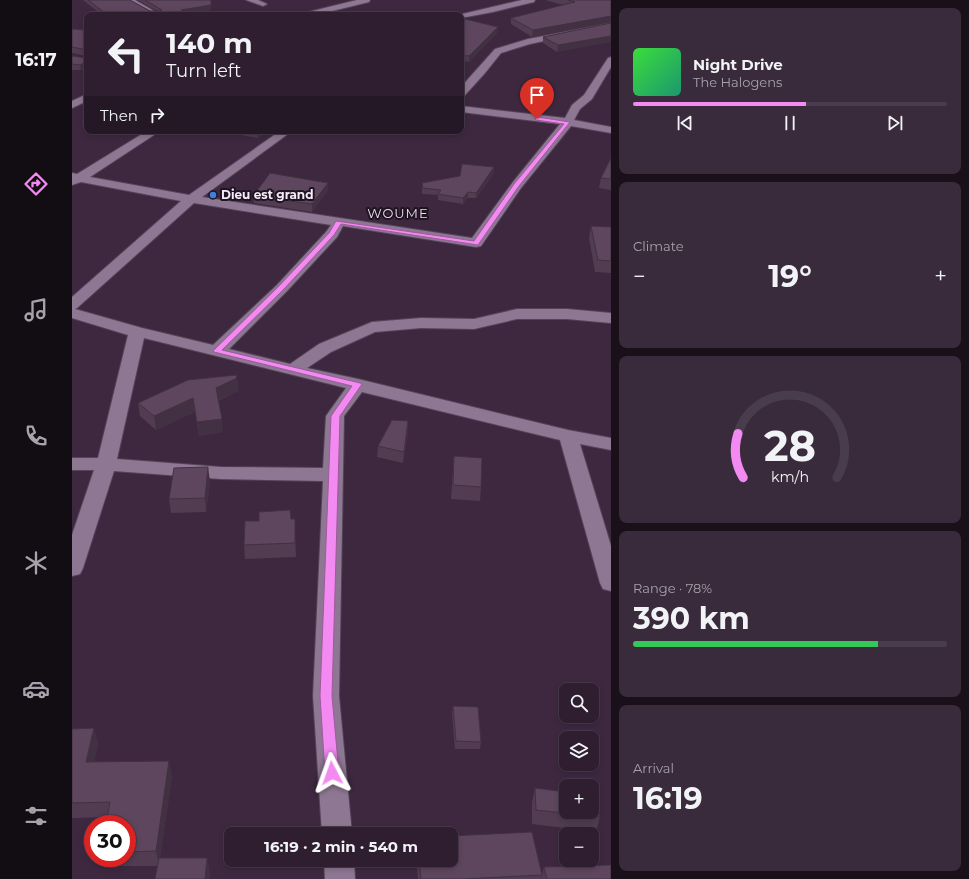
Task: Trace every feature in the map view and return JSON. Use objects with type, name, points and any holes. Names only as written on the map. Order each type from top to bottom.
[{"type":"street","points":[[129,0],[151,12]]},
{"type":"street","points":[[250,0],[263,4]]},
{"type":"street","points":[[319,12],[366,0]]},
{"type":"street","points":[[464,15],[493,10],[530,0]]},
{"type":"street","points":[[464,90],[498,51],[528,42],[611,25]]},
{"type":"street","points":[[74,180],[191,200],[476,243],[516,185],[568,122],[576,107],[592,91],[611,60]]},
{"type":"street","points":[[72,105],[84,99]]},
{"type":"street","points":[[464,109],[568,122],[611,130]]},
{"type":"street","points":[[74,180],[150,134]]},
{"type":"street","points":[[72,306],[191,200],[283,134]]},
{"type":"street","points":[[217,351],[282,288],[332,234],[339,222]]},
{"type":"street","points":[[72,313],[137,332],[358,384],[568,436],[611,444]]},
{"type":"street","points":[[294,369],[325,348],[372,327],[421,323],[474,324],[517,314],[567,314],[611,318]]},
{"type":"street","points":[[72,568],[106,464],[137,332]]},
{"type":"street","points":[[336,827],[326,696],[335,416],[358,384]]},
{"type":"street","points":[[568,436],[611,583]]},
{"type":"street","points":[[72,464],[106,464],[221,473],[333,475]]},
{"type":"street","points":[[339,867],[340,879]]},
{"type":"building","points":[[88,0],[130,0],[150,11],[160,11],[162,10],[145,0],[211,0],[211,5],[181,10],[187,12],[104,12]]},
{"type":"building","points":[[568,0],[611,0],[611,16],[533,30],[511,18],[575,2]]},
{"type":"building","points":[[464,19],[498,27],[469,56],[464,55]]},
{"type":"building","points":[[611,23],[611,36],[558,45],[543,37]]},
{"type":"building","points":[[72,29],[84,30],[84,49],[72,47]]},
{"type":"building","points":[[72,56],[84,58],[84,63],[80,65],[72,64]]},
{"type":"building","points":[[611,158],[611,179],[601,178]]},
{"type":"building","points":[[462,164],[494,167],[476,193],[468,192],[463,198],[438,194],[441,190],[423,188],[422,183],[460,176]]},
{"type":"building","points":[[270,173],[328,183],[312,204],[253,196]]},
{"type":"building","points":[[591,226],[611,227],[611,261],[598,260]]},
{"type":"building","points":[[236,375],[237,378],[216,388],[222,419],[197,422],[193,398],[154,416],[138,403],[188,380]]},
{"type":"building","points":[[392,420],[408,421],[404,452],[378,446]]},
{"type":"building","points":[[454,456],[482,458],[481,487],[453,485]]},
{"type":"building","points":[[208,467],[205,498],[169,499],[174,468]]},
{"type":"building","points":[[290,510],[291,519],[295,519],[295,543],[244,545],[245,521],[259,521],[259,512]]},
{"type":"building","points":[[453,706],[478,707],[481,742],[456,741]]},
{"type":"building","points":[[94,728],[86,762],[169,761],[156,851],[136,852],[136,815],[108,815],[110,802],[72,803],[72,729]]},
{"type":"building","points":[[535,788],[559,791],[559,813],[536,810]]},
{"type":"building","points":[[532,832],[542,875],[462,879],[421,879],[420,867],[458,867],[458,836]]},
{"type":"building","points":[[159,858],[207,858],[205,879],[155,879]]},
{"type":"building","points":[[599,865],[611,865],[611,879],[547,879],[544,867],[599,867]]},
{"type":"place","name":"Dieu est grand","points":[[213,195]]},
{"type":"district","name":"WOUME","points":[[398,213]]},
{"type":"route","points":[[332,773],[326,696],[335,416],[358,384],[217,351],[282,288],[332,234],[339,222],[476,243],[516,185],[568,122],[537,119]]}]
